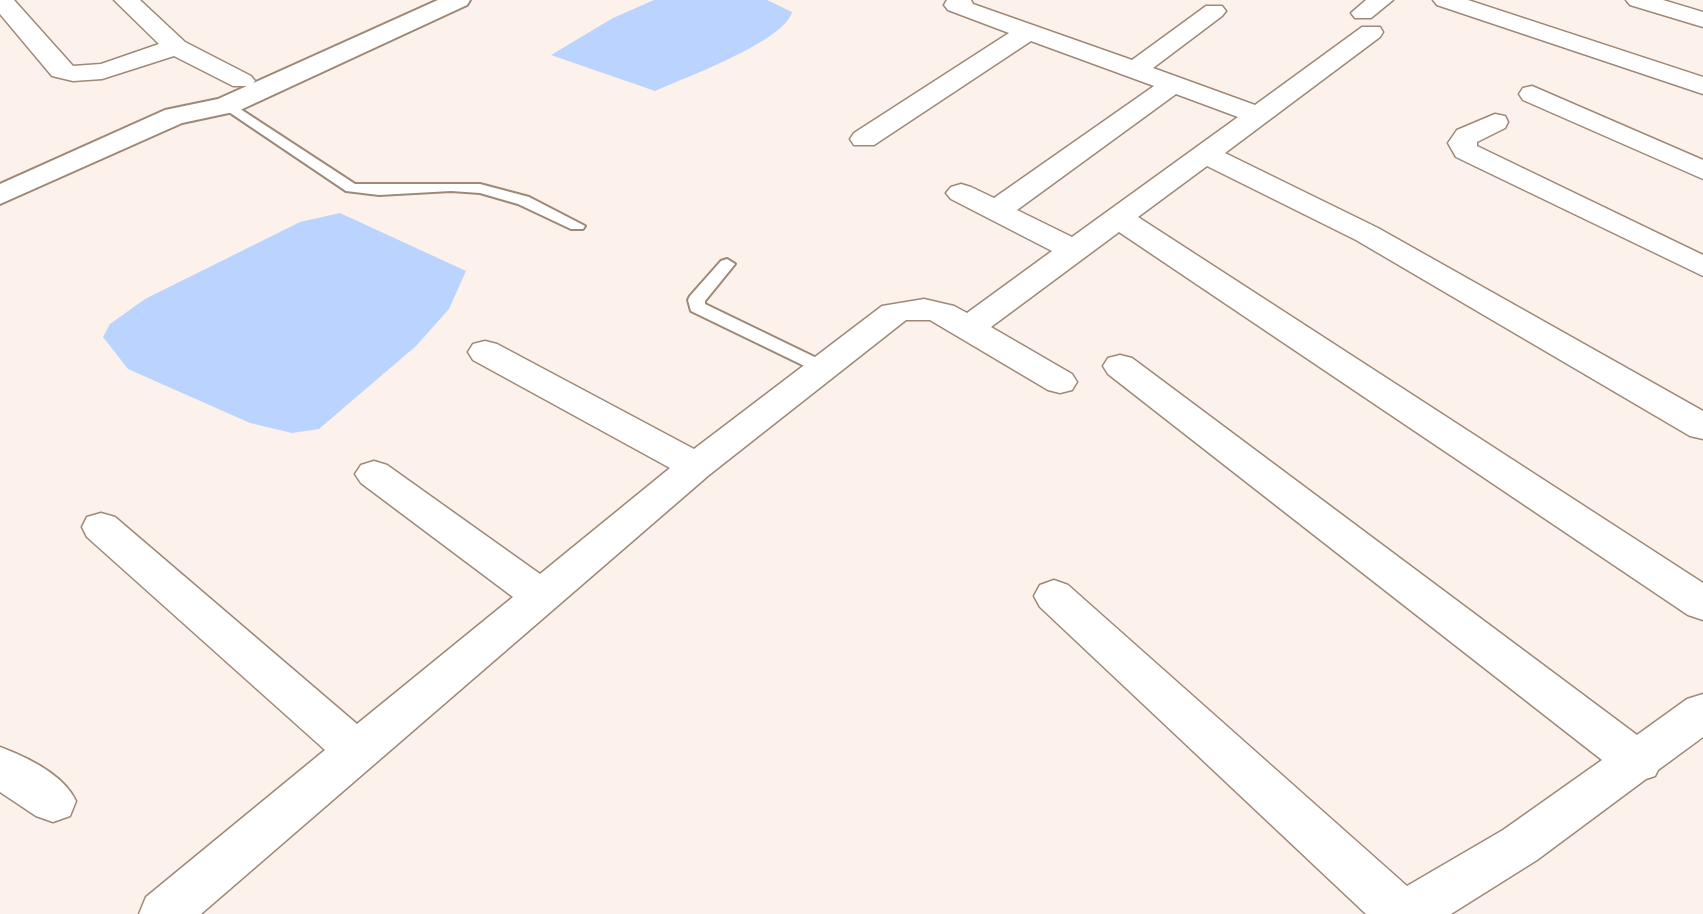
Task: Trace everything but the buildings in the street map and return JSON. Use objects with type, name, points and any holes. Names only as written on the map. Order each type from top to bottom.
[{"type":"highway","points":[[0,195],[175,116],[193,101],[427,0]]},
{"type":"highway","points":[[175,116],[210,111],[228,104],[458,0]]},
{"type":"street","points":[[1,0],[61,71],[69,74],[97,72],[176,47]]},
{"type":"street","points":[[126,0],[176,47],[242,82]]},
{"type":"street","points":[[959,0],[956,5],[965,9],[1259,115]]},
{"type":"street","points":[[1444,0],[1703,86]]},
{"type":"street","points":[[1638,0],[1703,20]]},
{"type":"street","points":[[1135,70],[1214,11]]},
{"type":"street","points":[[968,328],[1259,115],[1371,15]]},
{"type":"street","points":[[864,139],[1028,32]]},
{"type":"street","points":[[996,211],[1173,84]]},
{"type":"street","points":[[1532,94],[1703,170]]},
{"type":"street","points":[[1495,122],[1467,136],[1462,143],[1466,151],[1703,267]]},
{"type":"street","points":[[1205,154],[1367,234],[1703,427]]},
{"type":"street","points":[[961,193],[1075,251]]},
{"type":"street","points":[[1120,219],[1703,604]]},
{"type":"street","points":[[164,914],[696,466],[894,313],[908,308],[925,307],[968,328],[1060,382]]},
{"type":"street","points":[[485,352],[696,466]]},
{"type":"street","points":[[1120,366],[1639,762]]},
{"type":"street","points":[[374,474],[540,595]]},
{"type":"street","points":[[101,527],[356,750]]},
{"type":"street","points":[[1054,596],[1404,914],[1520,845],[1639,762],[1703,712]]},
{"type":"street","points":[[0,767],[53,801]]},
{"type":"lane","points":[[228,104],[351,188],[368,192],[465,187],[505,193],[535,204],[577,226]]},
{"type":"lane","points":[[727,264],[701,290],[696,300],[697,307],[823,368]]},
{"type":"water","points":[[654,0],[767,0],[792,12],[772,35],[753,46],[732,58],[655,91],[551,55],[613,18]]},
{"type":"water","points":[[340,213],[466,271],[449,309],[416,346],[319,429],[292,433],[250,423],[128,369],[103,337],[110,324],[145,299],[300,222]]}]
